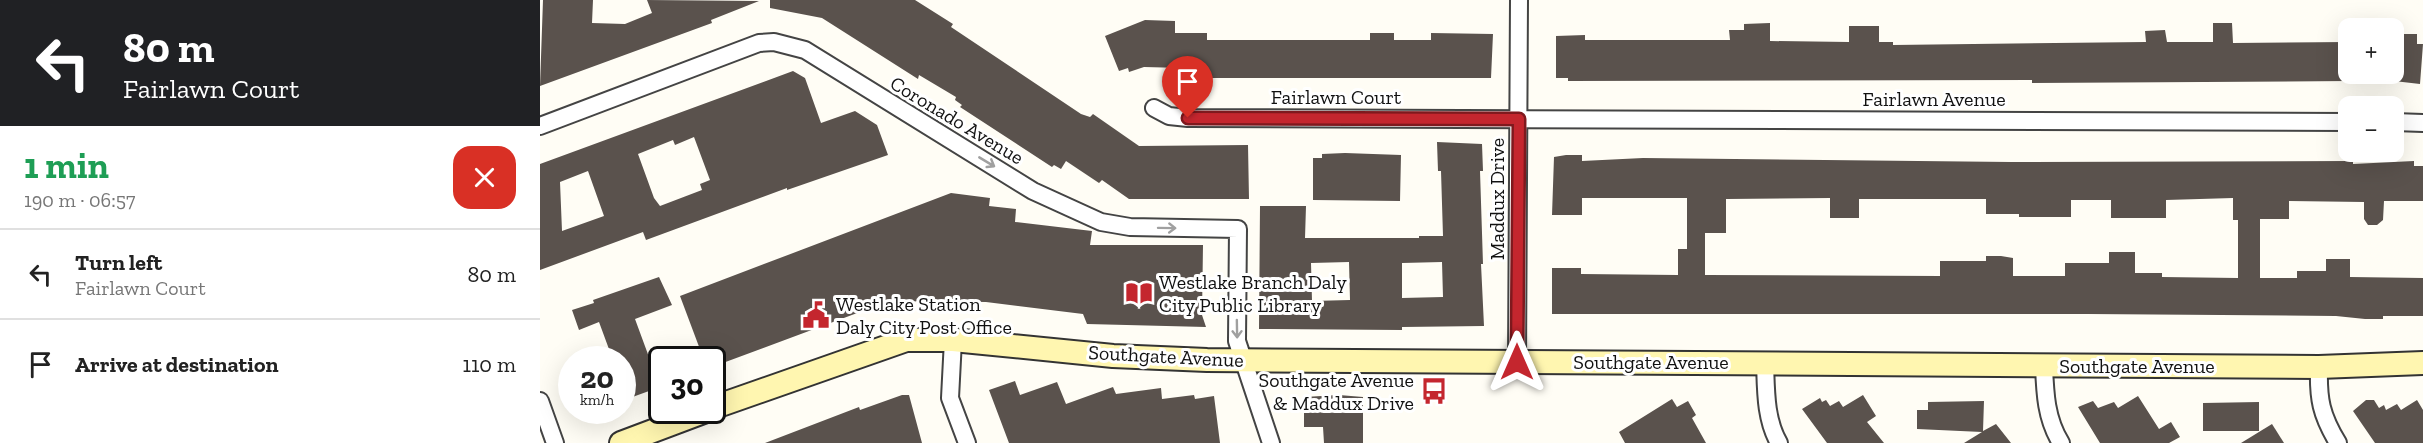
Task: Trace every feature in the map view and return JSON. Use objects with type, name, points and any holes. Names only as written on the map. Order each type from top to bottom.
[{"type":"street","name":"Maddux Drive","points":[[1517,362],[1519,0]]},
{"type":"street","name":"Coronado Avenue","points":[[540,126],[759,43],[774,42],[805,50],[1033,190],[1101,222],[1130,227],[1238,229],[1237,341],[1245,361]]},
{"type":"street","name":"Fairlawn Court","points":[[1154,108],[1169,116],[1188,118],[1519,119]]},
{"type":"street","name":"Fairlawn Avenue","points":[[1519,119],[2338,122]]},
{"type":"street","points":[[2404,122],[2423,123]]},
{"type":"street","name":"Southgate Avenue","points":[[726,403],[886,345],[906,340],[953,340],[1125,357],[1245,361],[1765,362],[2319,367],[2423,363]]},
{"type":"street","points":[[953,340],[950,398],[967,443]]},
{"type":"street","points":[[1245,361],[1271,443]]},
{"type":"street","points":[[1765,362],[1766,403],[1774,435],[1779,443]]},
{"type":"street","points":[[2044,366],[2047,407],[2061,443]]},
{"type":"street","points":[[2319,367],[2318,398],[2328,426],[2338,443]]},
{"type":"street","points":[[540,401],[555,443]]},
{"type":"street","points":[[621,443],[671,424]]},
{"type":"building","points":[[543,0],[593,0],[592,23],[625,24],[652,13],[647,0],[759,1],[711,20],[712,23],[540,86]]},
{"type":"building","points":[[770,0],[915,0],[953,24],[951,27],[1081,114],[1090,117],[1093,114],[1139,146],[1248,145],[1249,199],[1129,199],[1102,180],[1099,183],[1066,161],[1061,169],[1054,165],[1052,167],[960,107],[962,105],[955,100],[956,97],[919,75],[918,79],[822,18],[770,8]]},
{"type":"building","points":[[1145,20],[1175,21],[1175,33],[1207,33],[1207,40],[1370,40],[1370,33],[1394,33],[1394,40],[1431,40],[1431,33],[1493,34],[1491,78],[1193,78],[1192,72],[1183,73],[1183,68],[1144,67],[1129,72],[1128,68],[1119,71],[1105,36]]},
{"type":"building","points":[[1770,23],[1770,41],[1849,42],[1849,26],[1879,26],[1879,42],[1893,42],[1893,45],[2146,42],[2145,31],[2165,30],[2167,42],[2213,42],[2213,23],[2232,23],[2233,43],[2338,42],[2338,81],[2032,83],[2032,80],[1568,81],[1568,78],[1556,78],[1556,36],[1585,35],[1585,40],[1730,40],[1729,30],[1744,30],[1744,24]]},
{"type":"building","points":[[2404,34],[2417,34],[2417,44],[2423,44],[2420,84],[2404,82]]},
{"type":"building","points":[[793,71],[805,78],[821,123],[855,111],[877,125],[888,155],[787,190],[787,188],[646,240],[643,232],[540,270],[540,164]],"holes":[[[694,137],[710,180],[700,184],[702,190],[660,206],[654,198],[638,154],[673,140],[675,145]],[[588,171],[604,216],[562,231],[560,182]]]},
{"type":"building","points":[[1437,142],[1482,144],[1483,171],[1480,171],[1483,264],[1481,264],[1484,326],[1402,327],[1402,330],[1259,329],[1260,206],[1306,206],[1305,238],[1443,236],[1441,171],[1438,171]],"holes":[[[1349,262],[1350,300],[1312,301],[1311,263]],[[1442,262],[1443,297],[1402,298],[1402,263]]]},
{"type":"building","points":[[1322,154],[1401,155],[1400,201],[1313,200],[1313,158],[1322,158]]},
{"type":"building","points":[[1566,155],[1582,155],[1582,161],[1643,158],[2011,162],[2338,161],[2353,162],[2353,164],[2414,161],[2414,166],[2423,166],[2423,201],[2384,201],[2383,220],[2377,225],[2368,225],[2364,219],[2364,202],[2289,201],[2289,219],[2260,219],[2260,278],[2297,278],[2297,271],[2326,271],[2326,259],[2350,259],[2350,277],[2423,278],[2423,316],[2383,316],[2383,319],[2365,319],[2336,316],[2088,314],[1552,314],[1552,268],[1581,268],[1581,274],[1678,275],[1678,249],[1687,249],[1687,198],[1582,198],[1582,215],[1552,215],[1554,157]],"holes":[[[1830,198],[1830,218],[1859,218],[1859,199],[1986,199],[1986,214],[2019,214],[2019,217],[2071,217],[2071,200],[2111,200],[2111,218],[2166,218],[2166,200],[2233,198],[2233,220],[2238,220],[2238,278],[2162,277],[2162,273],[2135,273],[2135,252],[2109,252],[2109,263],[2065,263],[2065,276],[2013,276],[2013,258],[2001,256],[1986,256],[1986,261],[1940,261],[1940,276],[1705,275],[1705,233],[1726,233],[1726,199]]]},
{"type":"building","points":[[951,193],[990,198],[989,206],[1016,209],[1015,222],[1092,231],[1090,245],[1203,245],[1202,315],[1206,327],[1087,324],[1083,314],[986,302],[919,301],[876,306],[726,362],[726,346],[699,346],[680,296]]},
{"type":"building","points":[[659,277],[672,305],[635,319],[648,354],[648,391],[636,396],[636,346],[608,346],[599,322],[579,330],[572,310],[594,303],[593,300]]},
{"type":"building","points":[[1015,381],[1020,395],[1057,382],[1066,404],[1113,387],[1116,394],[1161,388],[1162,399],[1194,395],[1195,399],[1214,396],[1220,443],[1009,443],[989,390]]},
{"type":"building","points":[[902,395],[909,395],[922,443],[765,443],[859,407],[860,410]]},
{"type":"building","points":[[1339,395],[1363,397],[1363,443],[1324,443],[1323,427],[1304,427],[1304,397]]},
{"type":"building","points":[[1863,395],[1876,416],[1867,422],[1884,443],[1827,443],[1802,409],[1820,398],[1822,402],[1826,400],[1830,406],[1839,401],[1843,407]]},
{"type":"building","points":[[2138,396],[2159,429],[2171,422],[2180,437],[2169,443],[2100,443],[2078,407],[2093,401],[2098,408],[2114,402],[2118,408]]},
{"type":"building","points":[[1672,399],[1677,407],[1688,401],[1696,415],[1692,418],[1706,443],[1625,443],[1619,432]]},
{"type":"building","points":[[2366,400],[2374,400],[2379,408],[2384,405],[2386,410],[2397,404],[2401,410],[2417,400],[2423,410],[2423,443],[2375,443],[2353,411]]},
{"type":"building","points":[[1984,401],[1983,431],[1996,424],[2011,443],[1964,443],[1982,432],[1917,429],[1917,410],[1928,410],[1928,402]]},
{"type":"building","points":[[2259,402],[2259,431],[2203,431],[2203,403]]},
{"type":"building","points":[[2272,424],[2284,443],[2241,443]]},
{"type":"place","name":"Westlake Branch Daly City Public Library","points":[[1139,293]]},
{"type":"place","name":"Westlake Station Daly City Post Office","points":[[816,315]]},
{"type":"place","name":"Southgate Avenue & Maddux Drive","points":[[1434,391]]},
{"type":"route","points":[[1188,118],[1519,119],[1517,362]]}]
